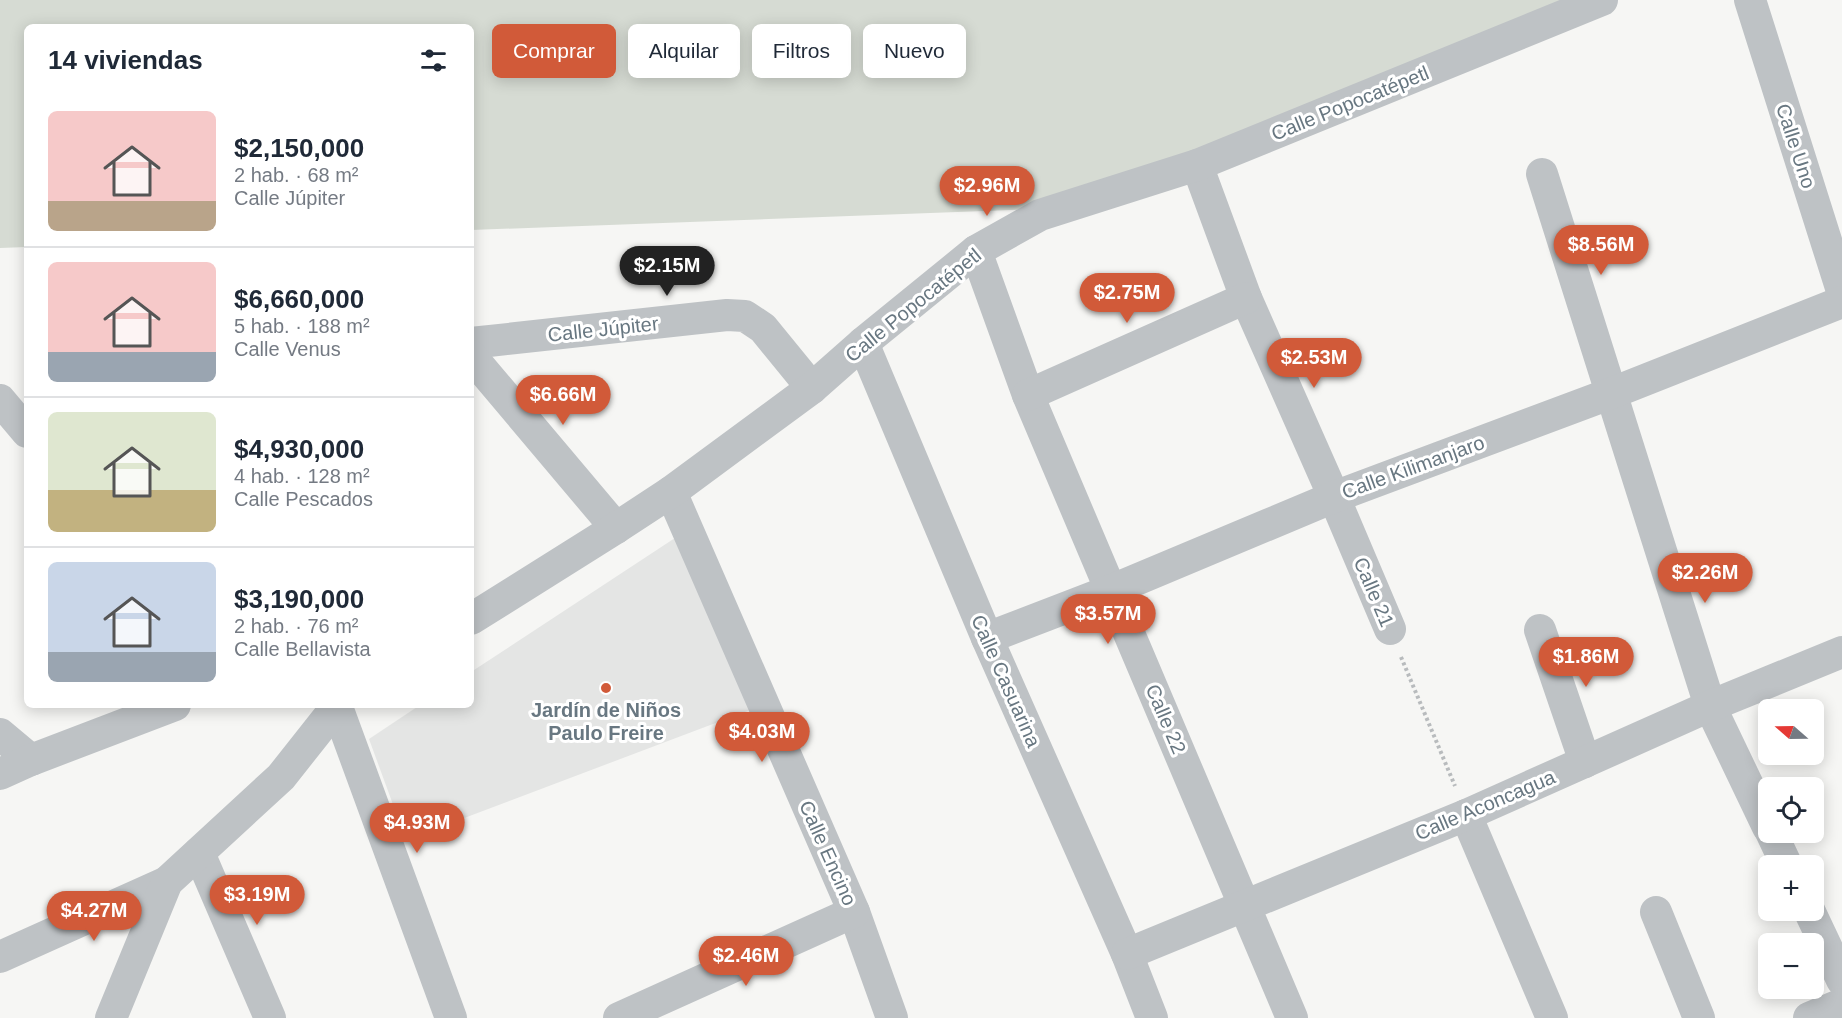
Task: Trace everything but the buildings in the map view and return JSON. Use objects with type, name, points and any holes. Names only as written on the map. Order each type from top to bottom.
[{"type":"street","name":"Calle Popocatépetl","points":[[474,617],[671,492],[812,388],[976,251],[1040,215],[1197,165],[1602,0]]},
{"type":"street","name":"Calle Uno","points":[[1750,0],[1842,291]]},
{"type":"street","name":"Calle 21","points":[[1197,165],[1246,298],[1390,629]]},
{"type":"street","points":[[1542,174],[1710,706],[1758,806]]},
{"type":"street","name":"Calle 22","points":[[976,251],[1028,395],[1292,1018]]},
{"type":"street","points":[[1028,395],[1246,298]]},
{"type":"street","name":"Calle Kilimanjaro","points":[[987,638],[1112,590],[1334,497],[1612,393],[1842,302]]},
{"type":"street","name":"Calle Júpiter","points":[[474,343],[727,315],[745,316],[762,328],[812,388]]},
{"type":"street","name":"Calle Casuarina","points":[[864,343],[987,638],[1127,954],[1152,1018]]},
{"type":"street","points":[[474,360],[616,528]]},
{"type":"street","points":[[0,400],[24,428]]},
{"type":"street","name":"Calle Encino","points":[[671,492],[854,912],[892,1018]]},
{"type":"street","points":[[1540,630],[1586,762]]},
{"type":"street","name":"Calle Aconcagua","points":[[1127,954],[1466,815],[1710,706],[1842,652]]},
{"type":"street","points":[[0,774],[167,708]]},
{"type":"street","points":[[0,957],[167,882],[281,777],[335,708]]},
{"type":"street","points":[[338,708],[451,1018]]},
{"type":"street","points":[[0,734],[31,760]]},
{"type":"street","points":[[1466,815],[1552,1018]]},
{"type":"street","points":[[199,853],[270,1018]]},
{"type":"street","points":[[111,1018],[167,882]]},
{"type":"street","points":[[619,1018],[854,912]]},
{"type":"street","points":[[1656,912],[1699,1018]]},
{"type":"street","points":[[1814,921],[1842,980]]},
{"type":"street","points":[[1809,1018],[1842,1004]]},
{"type":"path","name":"Calle 21","points":[[1390,629],[1466,815]]},
{"type":"shaded area","points":[[0,0],[1573,0],[1066,208],[474,230],[474,24],[24,24],[24,247],[0,248]]},
{"type":"shaded area","name":"Jardín de Niños Paulo Freire","points":[[678,536],[750,710],[406,840],[369,739],[416,708],[474,708],[474,670]]},
{"type":"place","name":"Jardín de Niños Paulo Freire","points":[[606,688]]}]
